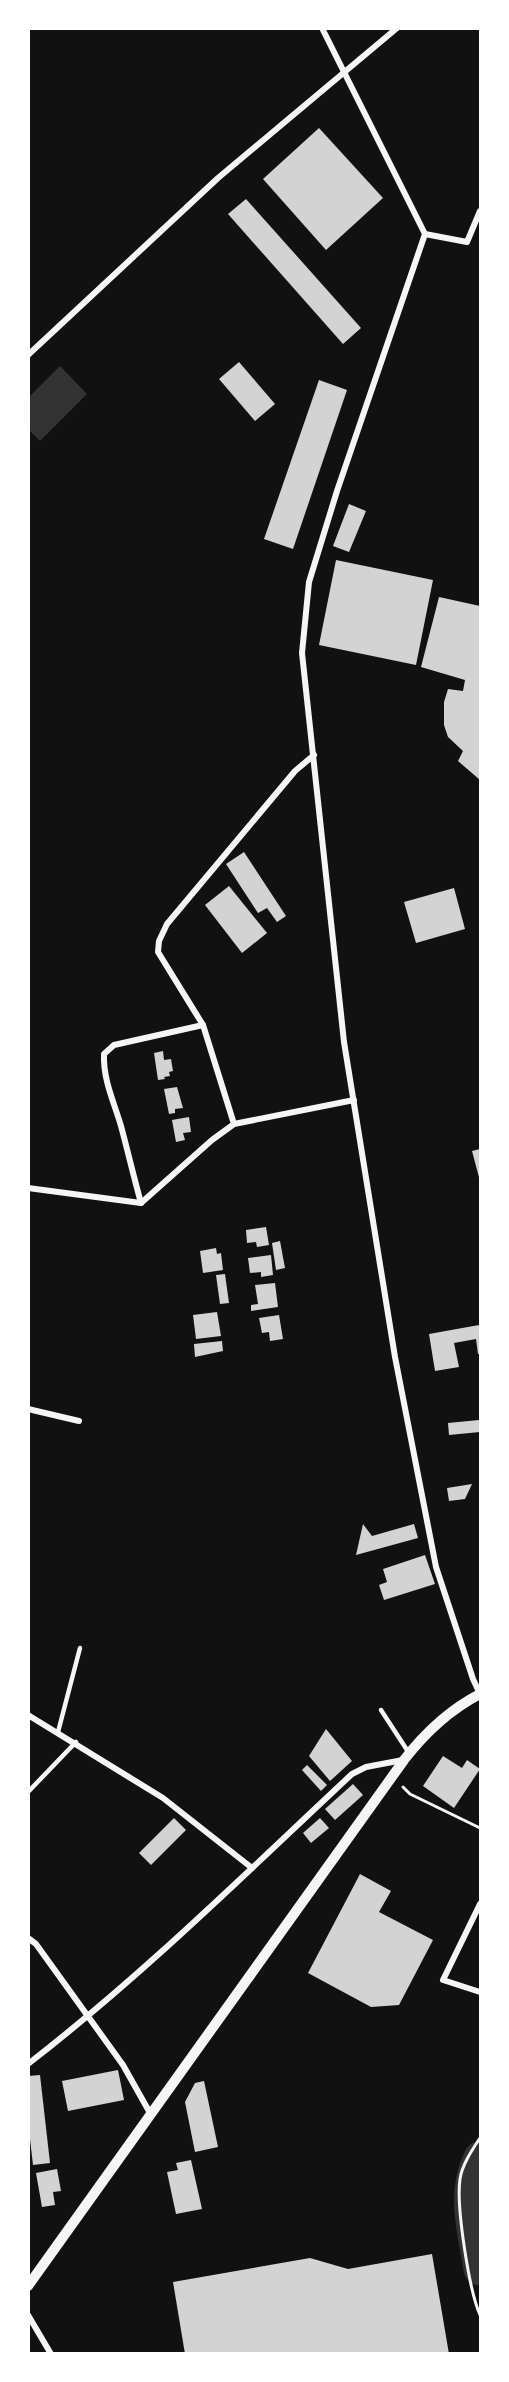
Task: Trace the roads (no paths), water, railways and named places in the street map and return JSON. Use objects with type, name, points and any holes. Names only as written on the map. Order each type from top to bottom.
[{"type":"street","points":[[28,2286],[407,1756],[444,1719],[465,1702],[480,1694],[436,1568],[395,1358],[344,1042],[302,652],[309,582],[341,479],[425,234],[322,28]]},
{"type":"street","points":[[28,355],[218,178],[397,28]]},
{"type":"street","points":[[425,234],[466,242],[480,211]]},
{"type":"street","points":[[234,1124],[203,1025],[158,952],[159,941],[167,924],[295,771],[314,755]]},
{"type":"street","points":[[141,1203],[110,1095],[104,1067],[104,1054],[114,1045],[203,1025]]},
{"type":"street","points":[[28,1188],[141,1203],[212,1140],[234,1124],[354,1100]]},
{"type":"street","points":[[28,1409],[79,1421]]},
{"type":"street","points":[[28,1715],[163,1798],[252,1869]]},
{"type":"street","points":[[28,2064],[88,2018],[184,1934],[352,1774],[366,1767],[407,1756]]},
{"type":"street","points":[[480,1904],[443,1980],[480,1992]]},
{"type":"street","points":[[28,1938],[36,1944],[123,2065],[150,2113]]},
{"type":"street","points":[[28,2316],[51,2354]]},
{"type":"lane","points":[[58,1732],[80,1648]]},
{"type":"lane","points":[[381,1710],[407,1756]]},
{"type":"lane","points":[[28,1792],[75,1742]]},
{"type":"waterway","points":[[480,2158],[472,2185],[471,2199],[480,2269]]}]
